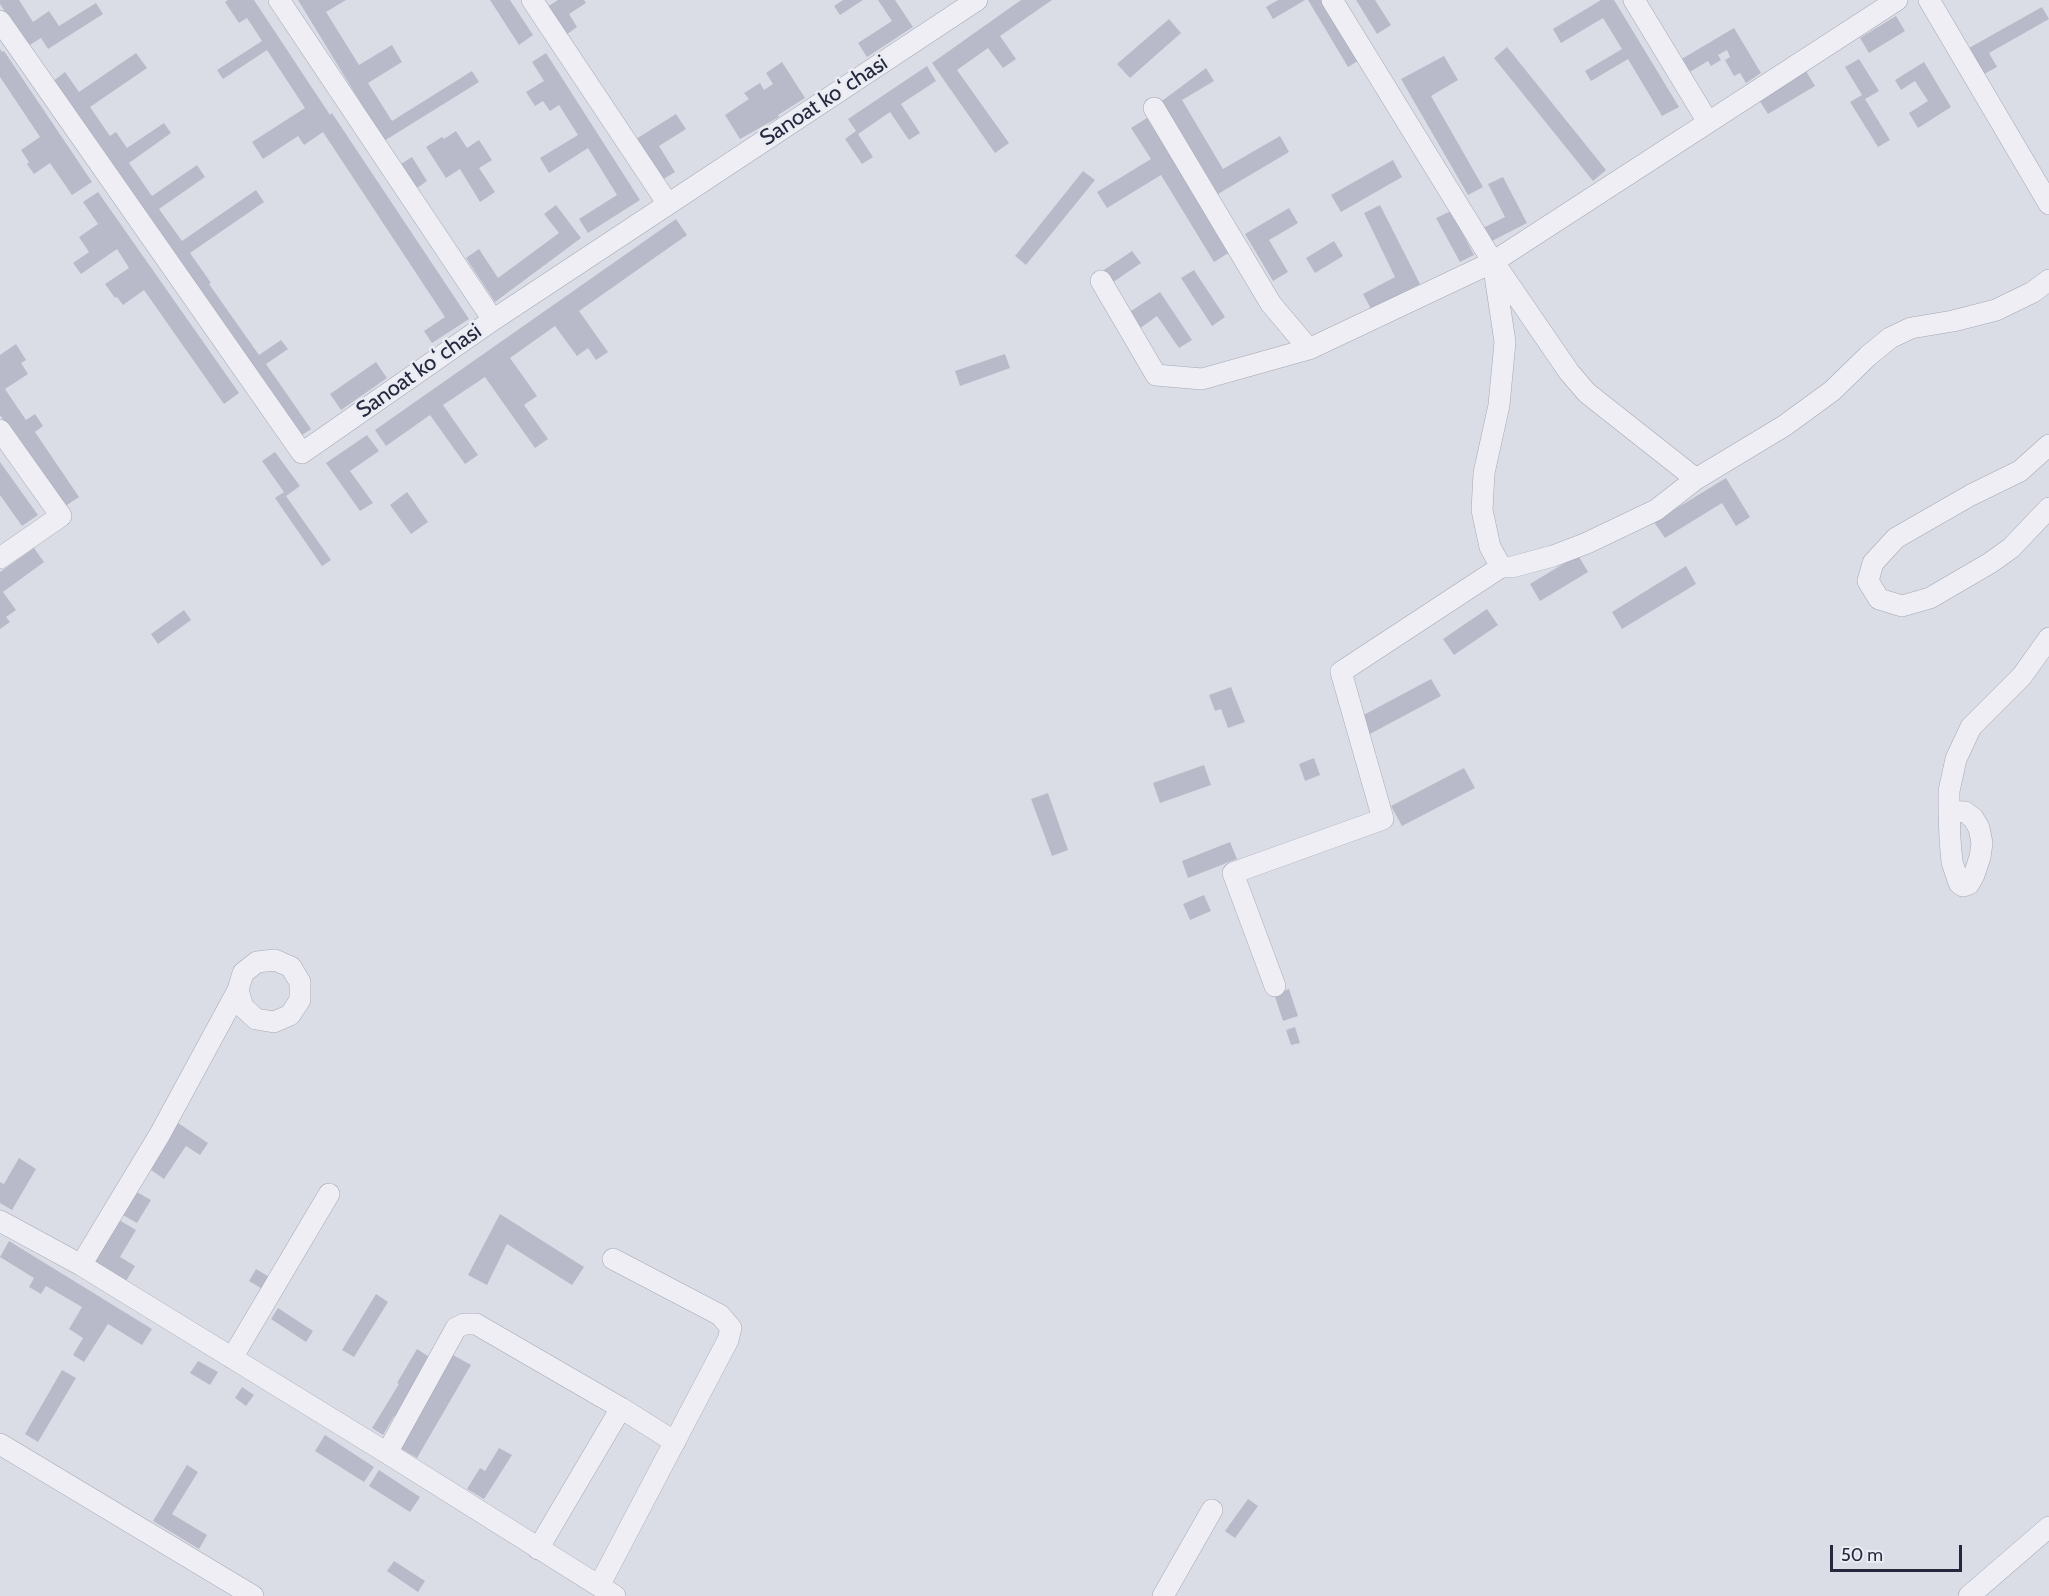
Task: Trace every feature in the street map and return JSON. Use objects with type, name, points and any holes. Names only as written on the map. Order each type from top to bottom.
[{"type":"street","points":[[279,0],[493,320]]},
{"type":"street","name":"Sanoat koʻchasi","points":[[0,21],[302,453],[493,320],[977,0]]},
{"type":"street","points":[[1332,0],[1493,262],[1569,372],[1587,393],[1696,479]]},
{"type":"street","points":[[1634,0],[1708,122]]},
{"type":"street","points":[[1101,281],[1156,375],[1202,379],[1309,349],[1493,262],[1897,0]]},
{"type":"street","points":[[1929,0],[2049,204]]},
{"type":"street","points":[[535,1],[668,204]]},
{"type":"street","points":[[1154,108],[1271,304],[1309,349]]},
{"type":"street","points":[[1493,262],[1505,342],[1499,405],[1484,472],[1482,510],[1490,548],[1501,567]]},
{"type":"street","points":[[1275,986],[1233,873],[1383,819],[1341,672],[1501,567],[1522,564],[1587,543],[1656,510],[1696,479],[1784,426],[1832,391],[1890,338],[1911,328],[1953,321],[1996,310],[2033,292],[2049,280]]},
{"type":"street","points":[[0,430],[61,516],[0,558]]},
{"type":"street","points":[[2049,446],[2020,471],[1971,495],[1896,538],[1873,563],[1868,581],[1879,599],[1902,606],[1930,598],[2011,548],[2049,508]]},
{"type":"street","points":[[1949,811],[1949,791],[1956,759],[1971,727],[2022,676],[2049,638]]},
{"type":"street","points":[[81,1265],[160,1134],[238,990]]},
{"type":"street","points":[[232,1358],[329,1194]]},
{"type":"street","points":[[0,1221],[81,1265],[607,1591],[675,1442],[728,1340],[731,1328],[720,1315],[613,1259]]},
{"type":"street","points":[[387,1453],[456,1328],[464,1324],[476,1324],[675,1442]]},
{"type":"street","points":[[538,1549],[621,1408]]},
{"type":"street","points":[[0,1444],[253,1596]]},
{"type":"street","points":[[1163,1596],[1212,1510]]},
{"type":"street","points":[[1969,1596],[2049,1527]]},
{"type":"building","points":[[0,0],[19,0],[33,22],[49,11],[59,26],[96,3],[103,14],[48,49],[41,38],[28,46],[0,4]]},
{"type":"building","points":[[254,0],[469,319],[432,343],[424,331],[445,317],[323,132],[304,145],[298,136],[263,159],[252,142],[305,108],[267,50],[223,79],[217,70],[262,41],[247,18],[239,23],[225,2]]},
{"type":"building","points":[[298,0],[346,0],[326,12],[359,65],[392,45],[402,62],[368,83],[392,121],[472,71],[479,82],[384,141]]},
{"type":"building","points":[[490,0],[510,0],[533,35],[519,45]]},
{"type":"building","points":[[558,0],[584,0],[586,3],[569,14],[577,27],[566,35],[547,7]]},
{"type":"building","points":[[843,0],[863,0],[840,15],[834,6]]},
{"type":"building","points":[[878,0],[895,0],[913,27],[867,57],[858,43],[892,21]]},
{"type":"building","points":[[1021,0],[1052,0],[1000,36],[1016,59],[1003,68],[988,48],[957,70],[1009,143],[995,153],[932,63]]},
{"type":"building","points":[[1278,0],[1305,0],[1273,19],[1266,7]]},
{"type":"building","points":[[1308,0],[1325,0],[1361,59],[1348,67]]},
{"type":"building","points":[[1356,0],[1375,0],[1391,25],[1377,34]]},
{"type":"building","points":[[1601,0],[1614,0],[1679,107],[1662,116],[1628,59],[1591,81],[1585,71],[1622,49],[1603,18],[1561,43],[1553,29]]},
{"type":"building","points":[[2042,7],[2049,19],[1989,53],[1997,67],[1984,74],[1969,48]]},
{"type":"building","points":[[1896,16],[1905,31],[1869,53],[1860,38]]},
{"type":"building","points":[[1169,19],[1181,33],[1130,78],[1117,64]]},
{"type":"building","points":[[1734,28],[1761,73],[1746,83],[1740,73],[1734,76],[1725,60],[1730,57],[1727,50],[1718,55],[1721,60],[1711,66],[1708,61],[1688,73],[1680,60]]},
{"type":"building","points":[[1507,47],[1606,170],[1593,181],[1494,58]]},
{"type":"building","points":[[0,49],[4,51],[92,182],[72,195],[50,163],[34,174],[27,164],[29,162],[21,150],[40,137],[0,77]]},
{"type":"building","points":[[136,53],[147,68],[90,107],[110,136],[116,132],[127,148],[164,123],[171,133],[129,163],[152,196],[197,165],[205,177],[159,209],[182,241],[256,190],[264,202],[190,253],[259,355],[281,340],[288,349],[266,364],[311,429],[296,439],[52,82],[65,72],[79,92]]},
{"type":"building","points":[[546,53],[640,200],[588,233],[579,219],[617,195],[588,148],[549,173],[540,158],[578,135],[559,105],[550,111],[543,101],[535,106],[526,92],[544,81],[532,62]]},
{"type":"building","points":[[1444,56],[1458,80],[1431,96],[1483,187],[1468,195],[1401,79]]},
{"type":"building","points":[[1859,59],[1879,91],[1865,99],[1890,140],[1878,147],[1850,102],[1862,95],[1845,67]]},
{"type":"building","points":[[782,62],[805,98],[778,115],[779,117],[740,139],[725,115],[749,99],[744,93],[760,83],[764,90],[773,84],[766,73]]},
{"type":"building","points":[[1924,62],[1951,107],[1918,128],[1909,113],[1928,101],[1915,81],[1901,90],[1895,80]]},
{"type":"building","points":[[927,66],[936,81],[901,104],[920,133],[909,140],[890,112],[858,134],[873,157],[862,164],[845,139],[856,131],[848,119]]},
{"type":"building","points":[[1206,68],[1214,81],[1182,100],[1223,169],[1280,136],[1289,152],[1218,194],[1162,101]]},
{"type":"building","points":[[1806,71],[1815,86],[1768,114],[1759,100]]},
{"type":"building","points":[[676,114],[686,129],[659,146],[675,172],[662,180],[636,139]]},
{"type":"building","points":[[1147,118],[1230,252],[1214,262],[1161,175],[1107,208],[1097,192],[1151,159],[1131,128]]},
{"type":"building","points":[[456,131],[467,148],[479,140],[492,160],[479,168],[495,192],[480,202],[460,169],[446,178],[426,147]]},
{"type":"building","points":[[412,157],[427,181],[417,188],[401,164]]},
{"type":"building","points":[[1393,160],[1402,177],[1341,212],[1331,195]]},
{"type":"building","points":[[1083,171],[1095,180],[1026,265],[1015,256]]},
{"type":"building","points":[[1503,177],[1527,223],[1490,242],[1483,228],[1505,217],[1488,184]]},
{"type":"building","points":[[98,192],[239,393],[224,404],[144,290],[123,305],[105,284],[129,268],[117,249],[81,274],[73,263],[89,252],[79,237],[98,224],[83,202]]},
{"type":"building","points":[[556,205],[581,238],[495,302],[466,258],[479,249],[498,278],[559,233],[544,214]]},
{"type":"building","points":[[1380,205],[1420,284],[1371,309],[1363,294],[1395,277],[1364,213]]},
{"type":"building","points":[[1289,208],[1298,223],[1269,240],[1288,272],[1273,281],[1245,234]]},
{"type":"building","points":[[1451,211],[1474,255],[1460,262],[1436,218]]},
{"type":"building","points":[[676,219],[687,235],[579,311],[608,352],[596,360],[588,348],[577,356],[555,326],[510,358],[537,396],[524,405],[548,439],[535,448],[485,377],[443,405],[478,455],[465,464],[430,415],[386,446],[375,430]]},
{"type":"building","points":[[1334,241],[1343,256],[1315,273],[1306,258]]},
{"type":"building","points":[[1132,251],[1141,263],[1109,285],[1101,272]]},
{"type":"building","points":[[1194,270],[1225,317],[1212,326],[1181,278]]},
{"type":"building","points":[[1160,292],[1192,340],[1179,348],[1157,316],[1139,329],[1128,313]]},
{"type":"building","points":[[16,344],[26,360],[21,363],[28,374],[5,389],[26,420],[35,414],[43,426],[35,432],[79,497],[64,507],[0,415],[0,355]]},
{"type":"building","points":[[1005,354],[1010,368],[960,386],[955,371]]},
{"type":"building","points":[[376,362],[387,378],[341,410],[330,394]]},
{"type":"building","points":[[367,435],[379,451],[350,471],[373,503],[360,511],[326,463]]},
{"type":"building","points":[[275,452],[300,486],[286,496],[331,560],[322,566],[275,498],[284,492],[262,461]]},
{"type":"building","points":[[0,462],[38,515],[22,526],[0,495]]},
{"type":"building","points":[[1726,478],[1750,517],[1736,526],[1722,503],[1665,538],[1654,522]]},
{"type":"building","points":[[407,492],[428,522],[411,534],[390,505]]},
{"type":"building","points":[[34,548],[44,562],[3,592],[16,610],[6,617],[10,622],[0,629],[0,572]]},
{"type":"building","points":[[1578,555],[1588,572],[1540,601],[1530,584]]},
{"type":"building","points":[[1686,566],[1696,584],[1622,629],[1612,612]]},
{"type":"building","points":[[1487,609],[1498,625],[1454,655],[1443,639]]},
{"type":"building","points":[[184,610],[191,620],[158,644],[151,634]]},
{"type":"building","points":[[1431,679],[1441,696],[1368,735],[1358,718]]},
{"type":"building","points":[[1231,687],[1245,722],[1228,728],[1221,709],[1215,711],[1209,695]]},
{"type":"building","points":[[1314,758],[1320,775],[1305,781],[1299,764]]},
{"type":"building","points":[[1204,765],[1211,785],[1160,803],[1153,783]]},
{"type":"building","points":[[1464,768],[1475,788],[1402,826],[1391,806]]},
{"type":"building","points":[[1048,793],[1068,850],[1052,856],[1031,799]]},
{"type":"building","points":[[1230,842],[1237,859],[1188,878],[1182,861]]},
{"type":"building","points":[[1204,895],[1211,911],[1190,920],[1183,904]]},
{"type":"building","points":[[1289,989],[1298,1016],[1283,1021],[1274,994]]},
{"type":"building","points":[[1295,1027],[1300,1043],[1291,1045],[1286,1030]]},
{"type":"building","points":[[178,1123],[208,1143],[200,1155],[186,1146],[164,1179],[148,1168]]},
{"type":"building","points":[[19,1158],[36,1169],[12,1210],[0,1203],[0,1182],[4,1184]]},
{"type":"building","points":[[135,1191],[151,1200],[137,1223],[121,1214]]},
{"type":"building","points":[[500,1214],[584,1267],[572,1285],[507,1244],[487,1285],[468,1275]]},
{"type":"building","points":[[119,1220],[136,1230],[120,1257],[135,1266],[126,1281],[94,1263]]},
{"type":"building","points":[[9,1241],[152,1329],[142,1345],[108,1324],[84,1362],[73,1355],[83,1338],[69,1329],[82,1307],[46,1286],[41,1294],[29,1287],[34,1278],[0,1257]]},
{"type":"building","points":[[256,1269],[271,1278],[264,1290],[249,1281]]},
{"type":"building","points":[[376,1294],[388,1302],[354,1357],[342,1350]]},
{"type":"building","points":[[278,1308],[313,1331],[306,1342],[271,1319]]},
{"type":"building","points":[[417,1349],[431,1358],[397,1418],[394,1416],[383,1435],[372,1428]]},
{"type":"building","points":[[453,1355],[471,1365],[417,1458],[400,1448]]},
{"type":"building","points":[[198,1361],[218,1372],[210,1385],[190,1373]]},
{"type":"building","points":[[62,1370],[76,1378],[38,1442],[25,1434]]},
{"type":"building","points":[[242,1387],[254,1395],[246,1406],[235,1398]]},
{"type":"building","points":[[325,1435],[374,1467],[364,1482],[315,1451]]},
{"type":"building","points":[[499,1448],[512,1455],[484,1499],[467,1489],[480,1468],[485,1471]]},
{"type":"building","points":[[187,1465],[198,1472],[172,1514],[207,1535],[199,1549],[153,1521]]},
{"type":"building","points":[[379,1470],[420,1497],[410,1512],[369,1486]]},
{"type":"building","points":[[1248,1499],[1258,1506],[1235,1538],[1225,1531]]},
{"type":"building","points":[[394,1561],[425,1581],[418,1592],[387,1571]]}]
